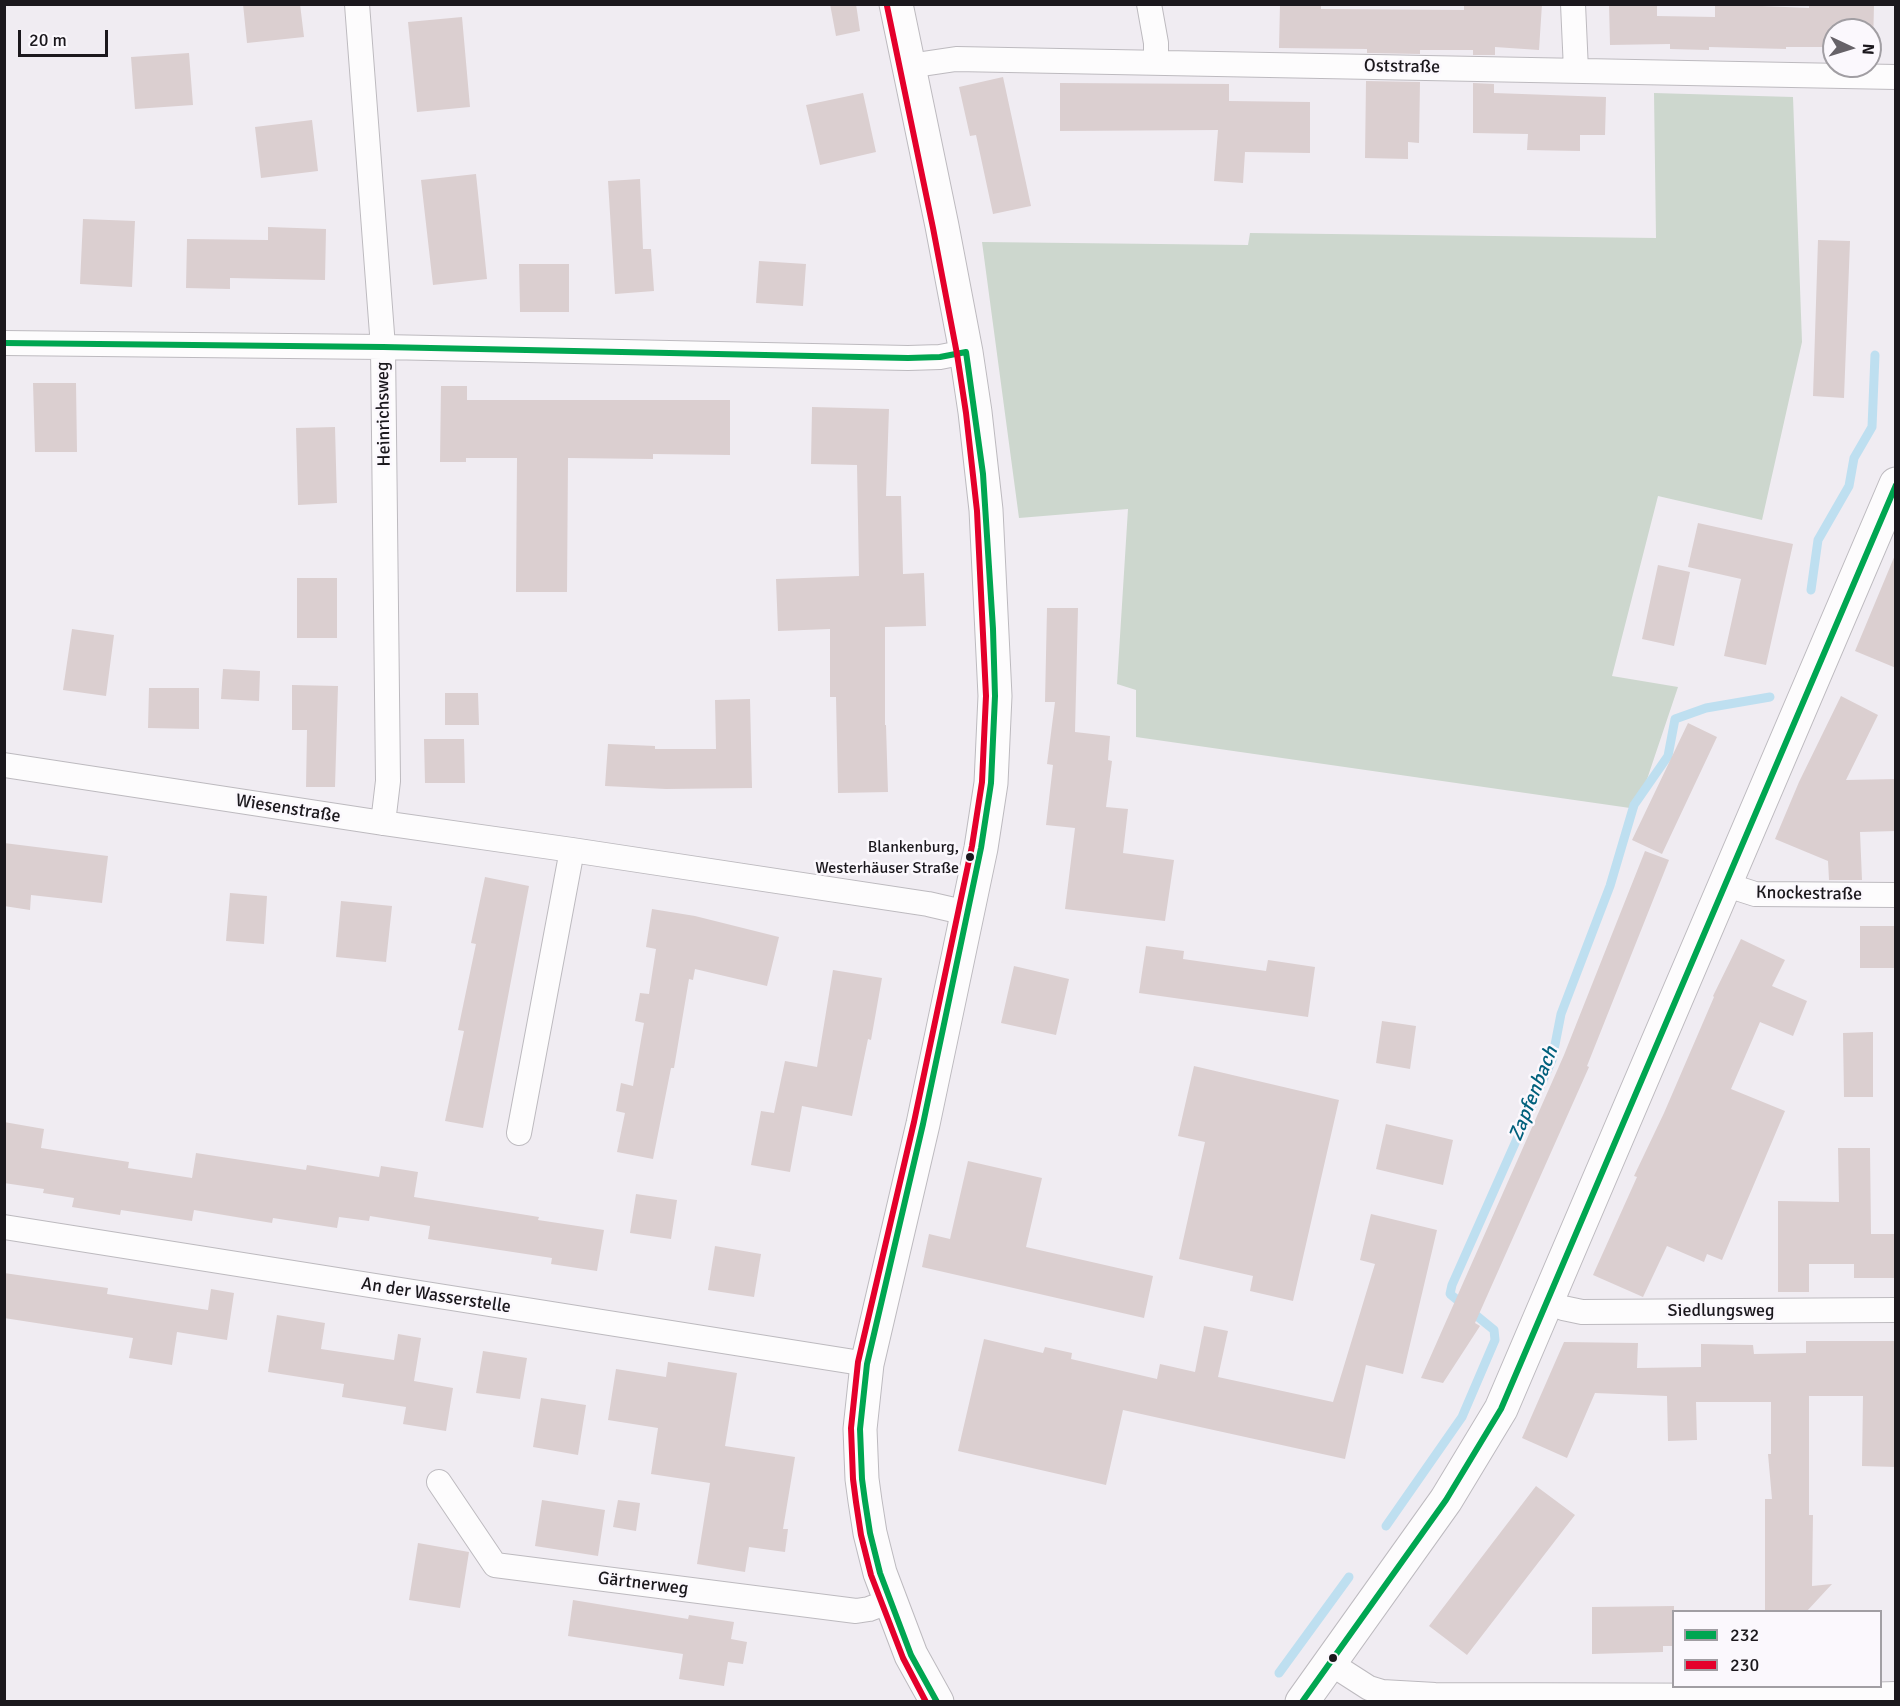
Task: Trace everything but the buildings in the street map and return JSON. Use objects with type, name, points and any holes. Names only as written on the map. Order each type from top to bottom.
[{"type":"main road","points":[[896,4],[966,352],[982,474],[993,629],[995,696],[992,783],[981,848],[923,1124],[867,1364],[860,1426],[862,1479],[870,1533],[880,1574],[911,1655],[937,1701]]},
{"type":"main road","points":[[1302,1701],[1446,1500],[1499,1414],[1896,484]]},
{"type":"street","name":"Heinrichsweg","points":[[357,4],[383,347],[388,781],[383,823]]},
{"type":"street","points":[[1149,4],[1156,43],[1156,62]]},
{"type":"street","points":[[1573,4],[1576,70]]},
{"type":"street","name":"Oststraße","points":[[909,66],[956,59],[1896,77]]},
{"type":"street","points":[[4,343],[383,347],[908,358],[940,357],[966,352]]},
{"type":"street","name":"Wiesenstraße","points":[[4,765],[928,904],[967,913]]},
{"type":"street","points":[[519,1133],[572,850]]},
{"type":"street","name":"Knockestraße","points":[[1724,884],[1755,894],[1896,895]]},
{"type":"street","name":"An der Wasserstelle","points":[[4,1227],[867,1364]]},
{"type":"street","name":"Siedlungsweg","points":[[1548,1301],[1563,1308],[1581,1312],[1896,1310]]},
{"type":"street","name":"Gärtnerweg","points":[[439,1482],[495,1564],[856,1611],[869,1609],[890,1600]]},
{"type":"street","points":[[1330,1663],[1369,1688],[1435,1695],[1824,1696],[1896,1694]]},
{"type":"shaded area","points":[[1654,93],[1793,97],[1802,342],[1762,520],[1658,496],[1612,676],[1678,687],[1637,809],[1136,737],[1136,690],[1117,684],[1128,509],[1019,518],[982,242],[1248,245],[1250,233],[1656,238]]},
{"type":"waterway","name":"Zapfenbach","points":[[1811,590],[1818,540],[1849,486],[1854,458],[1872,427],[1875,355]]},
{"type":"waterway","name":"Zapfenbach","points":[[1386,1526],[1462,1417],[1495,1340],[1494,1330],[1450,1294],[1452,1285],[1552,1060],[1561,1014],[1610,886],[1634,805],[1668,756],[1675,719],[1706,708],[1770,697]]},
{"type":"waterway","name":"Zapfenbach","points":[[1279,1673],[1349,1577]]},
{"type":"transit line","name":"230","points":[[887,6],[933,228],[966,413],[977,511],[986,696],[982,782],[972,846],[914,1122],[858,1362],[851,1428],[856,1502],[871,1575],[903,1658],[926,1702]]},
{"type":"transit line","name":"232","points":[[4,343],[383,347],[908,358],[940,357],[966,352]]},
{"type":"transit line","name":"232","points":[[937,1702],[911,1655],[880,1573],[865,1501],[860,1429],[867,1364],[923,1124],[981,848],[991,783],[995,696],[993,629],[983,474],[966,352]]},
{"type":"transit line","name":"232","points":[[1302,1702],[1446,1500],[1501,1409],[1896,485]]},
{"type":"place","name":"Blankenburg, Westerhäuser Straße","points":[[970,857]]}]
